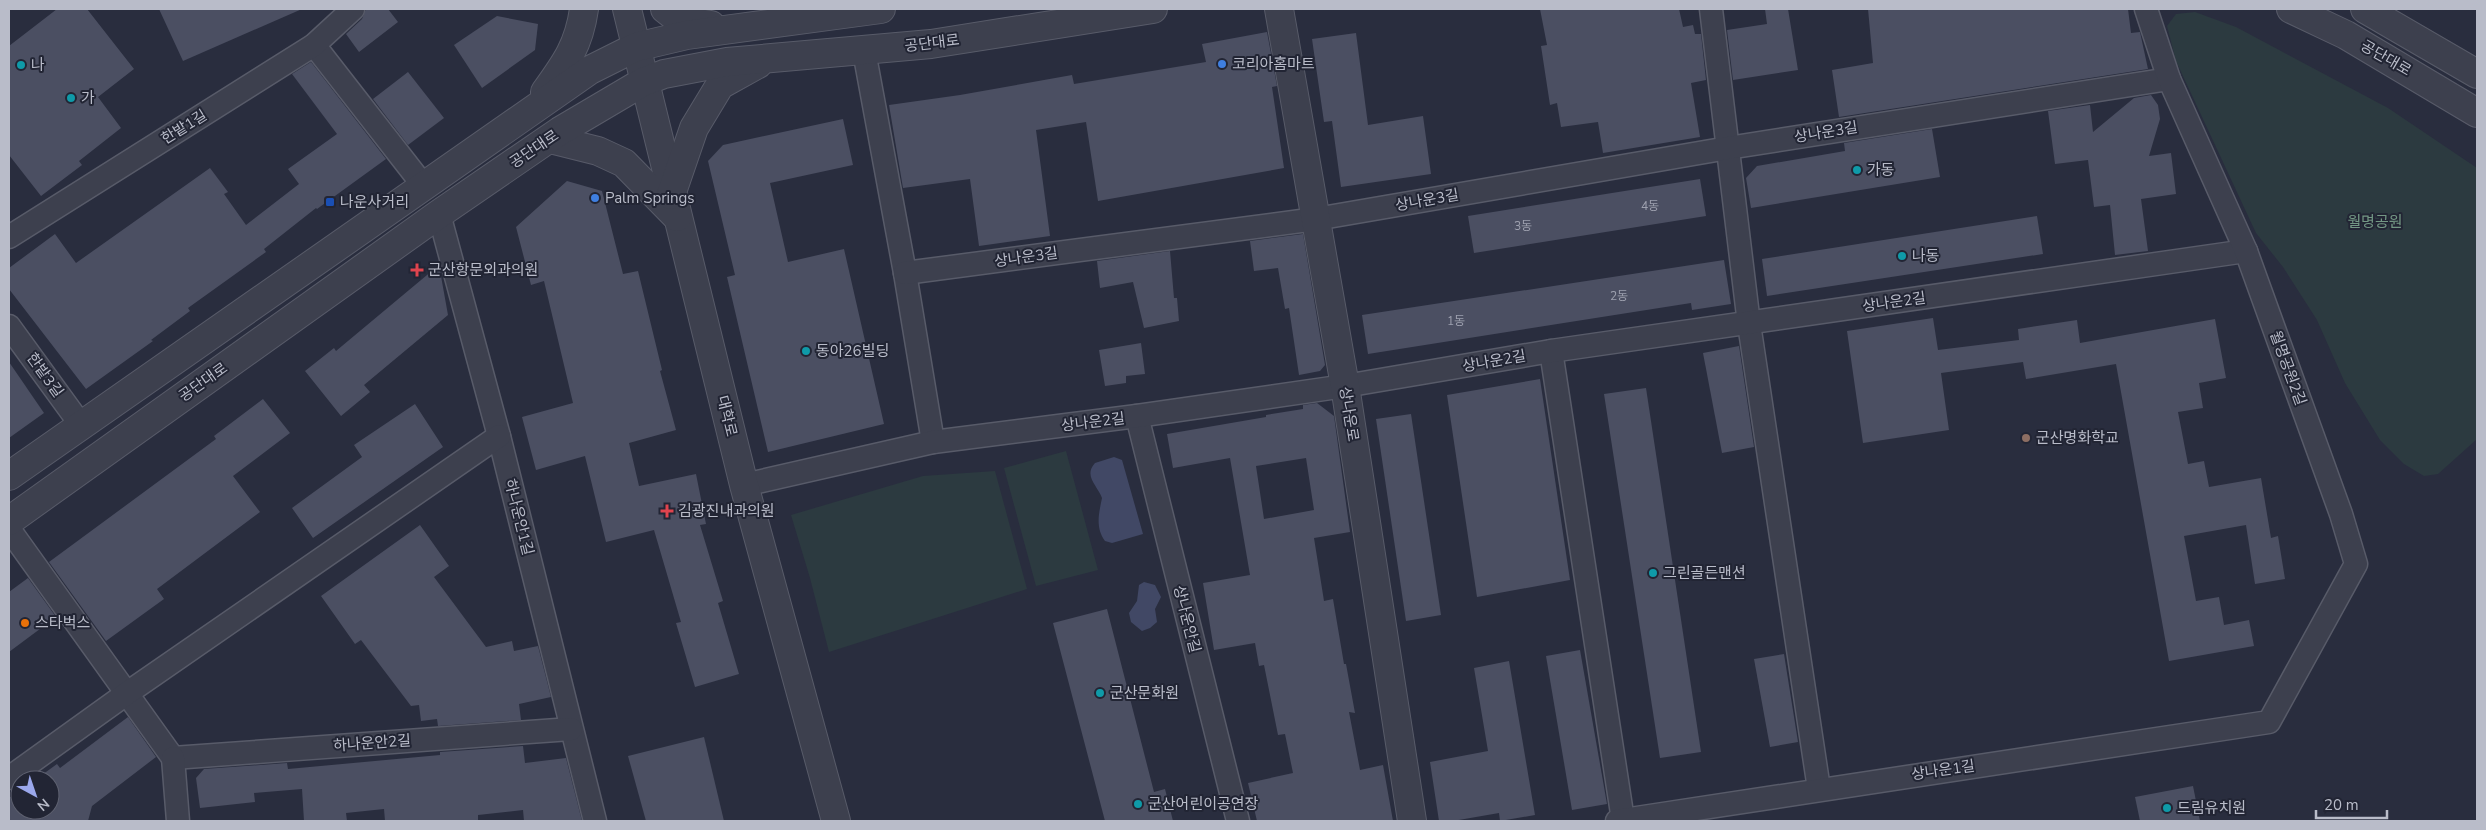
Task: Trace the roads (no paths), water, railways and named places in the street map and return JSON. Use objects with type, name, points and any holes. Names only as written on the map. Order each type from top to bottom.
[{"type":"street","name":"한밭1길","points":[[9,237],[314,45],[353,9]]},
{"type":"street","points":[[530,111],[566,64],[581,32],[584,9]]},
{"type":"street","name":"대학로","points":[[627,9],[643,82],[744,485],[836,821]]},
{"type":"street","points":[[665,9],[679,20],[734,28]]},
{"type":"street","points":[[9,476],[80,424],[590,70],[636,47],[686,35],[852,10],[881,9]]},
{"type":"street","name":"공단대로","points":[[9,521],[439,214],[550,139],[643,82],[664,74],[727,62],[931,44],[1153,9]]},
{"type":"street","name":"상나운로","points":[[1278,9],[1345,386],[1412,821]]},
{"type":"street","points":[[1711,9],[1749,324],[1819,788]]},
{"type":"street","name":"월명공원2길","points":[[2146,9],[2169,79],[2246,252],[2342,514],[2356,564],[2269,722]]},
{"type":"street","name":"공단대로","points":[[2291,9],[2346,35],[2477,112]]},
{"type":"street","points":[[2365,9],[2477,74]]},
{"type":"street","points":[[314,45],[423,185]]},
{"type":"street","points":[[864,51],[905,273],[933,442]]},
{"type":"street","points":[[550,139],[598,151],[624,163],[674,206],[694,128],[720,85],[767,59]]},
{"type":"street","name":"상나운3길","points":[[905,273],[1316,219],[1728,148],[2169,79]]},
{"type":"street","name":"하나운안1길","points":[[439,214],[499,436],[570,729],[595,821]]},
{"type":"street","name":"상나운2길","points":[[744,485],[933,442],[1137,416],[1345,386],[1551,351],[2246,252]]},
{"type":"street","name":"한밭3길","points":[[9,326],[80,424]]},
{"type":"street","points":[[1551,351],[1620,821]]},
{"type":"street","name":"상나운안길","points":[[1137,416],[1238,821]]},
{"type":"street","points":[[9,778],[126,694],[499,436]]},
{"type":"street","points":[[9,529],[172,758],[178,821]]},
{"type":"street","name":"상나운1길","points":[[1620,821],[1819,788],[2269,722]]},
{"type":"street","name":"하나운안2길","points":[[172,758],[570,729]]},
{"type":"water","points":[[1114,457],[1122,460],[1143,534],[1112,543],[1105,541],[1100,530],[1099,520],[1102,498],[1092,481],[1090,472],[1095,463]]},
{"type":"water","points":[[1144,582],[1155,585],[1161,597],[1155,609],[1157,622],[1150,628],[1142,631],[1131,622],[1129,613],[1137,601],[1139,585]]},
{"type":"place","name":"코리아홈마트","points":[[1222,64]]},
{"type":"place","name":"나","points":[[21,65]]},
{"type":"place","name":"가","points":[[71,98]]},
{"type":"place","name":"가동","points":[[1857,170]]},
{"type":"place","name":"Palm Springs","points":[[595,198]]},
{"type":"place","name":"나운사거리","points":[[330,202]]},
{"type":"place","name":"나동","points":[[1902,256]]},
{"type":"place","name":"군산항문외과의원","points":[[417,270]]},
{"type":"place","name":"동아26빌딩","points":[[806,351]]},
{"type":"place","name":"군산명화학교","points":[[2026,438]]},
{"type":"place","name":"김광진내과의원","points":[[667,511]]},
{"type":"place","name":"그린골든맨션","points":[[1653,573]]},
{"type":"place","name":"스타벅스","points":[[25,623]]},
{"type":"place","name":"군산문화원","points":[[1100,693]]},
{"type":"place","name":"군산어린이공연장","points":[[1138,804]]},
{"type":"place","name":"드림유치원","points":[[2167,808]]},
{"type":"park label","name":"월명공원","points":[[2375,222]]}]
